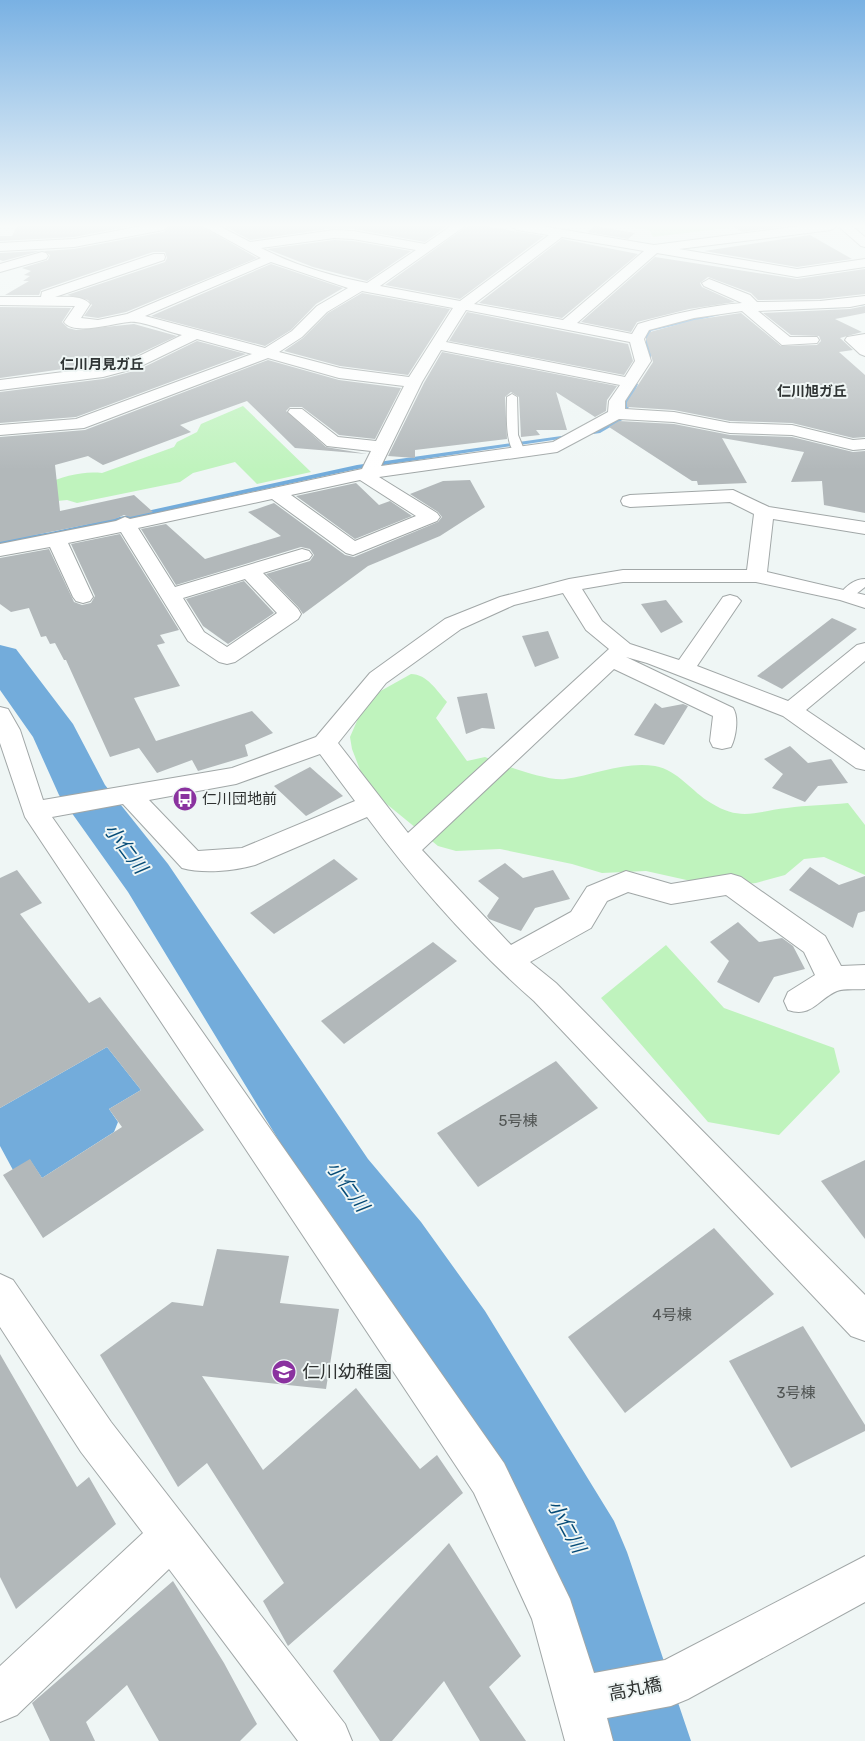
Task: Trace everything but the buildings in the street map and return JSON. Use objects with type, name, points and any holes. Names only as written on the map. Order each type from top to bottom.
[{"type":"street","points":[[82,307],[71,322],[98,324],[131,317],[154,307]]},
{"type":"street","points":[[0,430],[78,424],[266,354],[297,334],[325,307]]},
{"type":"street","points":[[372,464],[414,382],[461,307]]},
{"type":"street","points":[[462,307],[637,339]]},
{"type":"street","points":[[565,326],[587,307]]},
{"type":"street","points":[[616,414],[617,401],[643,361],[637,339],[643,327],[695,312],[776,307]]},
{"type":"street","points":[[750,309],[787,342]]},
{"type":"street","points":[[131,317],[339,373],[414,382]]},
{"type":"street","points":[[0,385],[103,372],[122,367],[196,334]]},
{"type":"street","points":[[865,338],[852,340],[865,351]]},
{"type":"street","points":[[772,345],[812,340]]},
{"type":"street","points":[[437,345],[630,382]]},
{"type":"street","points":[[274,492],[353,548],[430,517],[372,464],[333,442],[296,412]]},
{"type":"street","points":[[0,550],[57,540],[125,523],[274,492],[372,464],[517,447],[557,447],[596,427],[616,414],[674,417],[730,428],[792,430],[853,445],[865,444]]},
{"type":"street","points":[[630,502],[733,496],[764,512],[865,528]]},
{"type":"street","points":[[756,576],[764,512]]},
{"type":"street","points":[[125,523],[196,636],[226,657],[290,614],[249,571]]},
{"type":"street","points":[[57,540],[83,597]]},
{"type":"street","points":[[170,595],[302,555]]},
{"type":"street","points":[[45,810],[236,776],[325,743],[378,678],[453,624],[507,601],[569,585],[623,576],[756,576],[855,598]]},
{"type":"street","points":[[569,585],[594,625],[617,654],[725,713],[722,741]]},
{"type":"street","points":[[684,669],[730,601]]},
{"type":"street","points":[[791,711],[865,650]]},
{"type":"street","points":[[406,850],[617,654],[655,658],[791,711],[865,762]]},
{"type":"street","points":[[0,714],[45,810],[489,1478],[554,1615],[589,1712]]},
{"type":"street","points":[[325,743],[406,850],[508,961],[545,992],[865,1322]]},
{"type":"street","points":[[130,796],[192,861],[245,858],[372,804]]},
{"type":"street","points":[[508,961],[580,920],[597,894],[626,880],[671,894],[731,884],[815,944],[832,979]]},
{"type":"street","points":[[799,1001],[832,979],[865,977]]},
{"type":"street","points":[[0,1293],[96,1437],[328,1741]]},
{"type":"street","points":[[0,1698],[171,1537]]},
{"type":"street","name":"高丸橋","points":[[589,1712],[671,1682],[865,1578]]},
{"type":"lane","points":[[512,397],[517,447]]},
{"type":"lane","points":[[855,598],[859,583],[865,584]]},
{"type":"green space","points":[[243,406],[311,472],[257,484],[235,462],[193,473],[180,482],[77,503],[67,500],[0,507],[49,482],[75,474],[102,473],[174,447],[177,442],[197,432],[201,424]]},
{"type":"green space","points":[[411,674],[427,680],[447,702],[436,718],[467,761],[485,757],[525,772],[557,779],[576,777],[632,765],[655,766],[671,772],[711,803],[722,809],[740,814],[802,806],[848,803],[865,825],[865,875],[824,857],[804,859],[785,875],[756,883],[736,885],[691,881],[646,871],[602,873],[572,864],[500,849],[456,851],[438,846],[367,788],[352,749],[350,737],[360,714],[377,693]]},
{"type":"green space","points":[[666,945],[724,1008],[834,1048],[840,1072],[779,1135],[708,1122],[601,998]]},
{"type":"water","points":[[107,1047],[141,1090],[109,1109],[118,1122],[114,1132],[42,1178],[30,1160],[13,1170],[0,1146],[0,1108]]},
{"type":"waterway","points":[[786,309],[834,307]]},
{"type":"waterway","points":[[646,365],[648,361],[649,330],[718,314]]},
{"type":"waterway","points":[[0,542],[51,534],[357,467],[598,432],[622,418],[635,384]]},
{"type":"waterway","name":"小仁川","points":[[0,658],[56,735],[85,795],[148,878],[343,1182],[395,1247],[458,1338],[583,1552],[643,1741]]},
{"type":"place","name":"仁川団地前","points":[[185,799]]},
{"type":"place","name":"仁川幼稚園","points":[[284,1372]]},
{"type":"district","name":"仁川月見ガ丘","points":[[102,364]]},
{"type":"district","name":"仁川旭ガ丘","points":[[812,391]]}]
